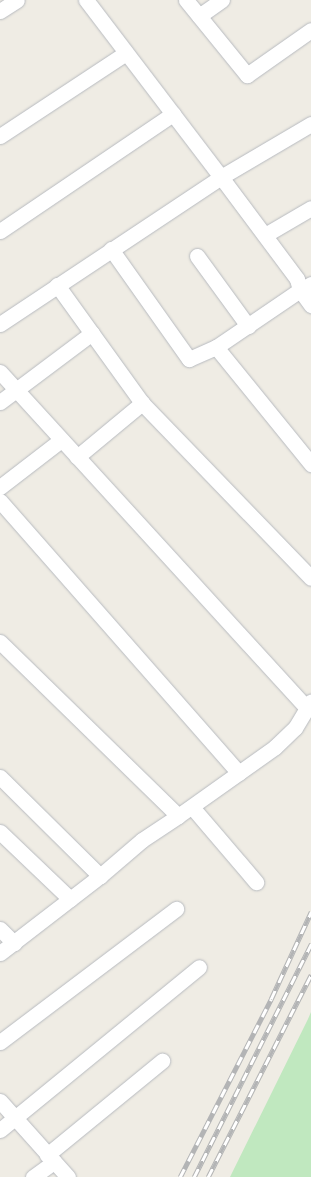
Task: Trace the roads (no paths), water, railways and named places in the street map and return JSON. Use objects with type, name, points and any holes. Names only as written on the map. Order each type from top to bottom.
[{"type":"street","points":[[0,11],[17,0]]},
{"type":"street","points":[[86,0],[221,176],[297,279],[306,287],[311,305]]},
{"type":"street","points":[[186,0],[247,75],[311,30]]},
{"type":"street","points":[[199,16],[222,0]]},
{"type":"street","points":[[0,136],[126,53]]},
{"type":"street","points":[[0,231],[173,114]]},
{"type":"street","points":[[0,324],[221,176],[311,124]]},
{"type":"street","points":[[264,235],[311,208]]},
{"type":"street","points":[[112,249],[189,359],[216,347],[306,287]]},
{"type":"street","points":[[196,256],[248,326]]},
{"type":"street","points":[[57,285],[142,403],[311,578]]},
{"type":"street","points":[[0,402],[17,391],[92,332]]},
{"type":"street","points":[[216,347],[311,464]]},
{"type":"street","points":[[0,372],[61,440],[309,704],[295,728],[275,747],[142,840],[100,876],[0,953]]},
{"type":"street","points":[[77,457],[142,403]]},
{"type":"street","points":[[0,487],[61,440]]},
{"type":"street","points":[[0,501],[239,773]]},
{"type":"street","points":[[0,642],[178,816]]},
{"type":"street","points":[[0,777],[100,876]]},
{"type":"street","points":[[192,806],[256,882]]},
{"type":"street","points":[[0,832],[70,899]]},
{"type":"street","points":[[0,1042],[176,909]]},
{"type":"street","points":[[0,929],[14,943]]},
{"type":"street","points":[[0,1130],[199,967]]},
{"type":"street","points":[[34,1177],[50,1158],[162,1062]]},
{"type":"street","points":[[0,1101],[16,1117],[68,1177]]},
{"type":"railway","points":[[180,1177],[271,999],[311,912]]},
{"type":"railway","points":[[194,1177],[311,944]]},
{"type":"railway","points":[[208,1177],[311,975]]}]
